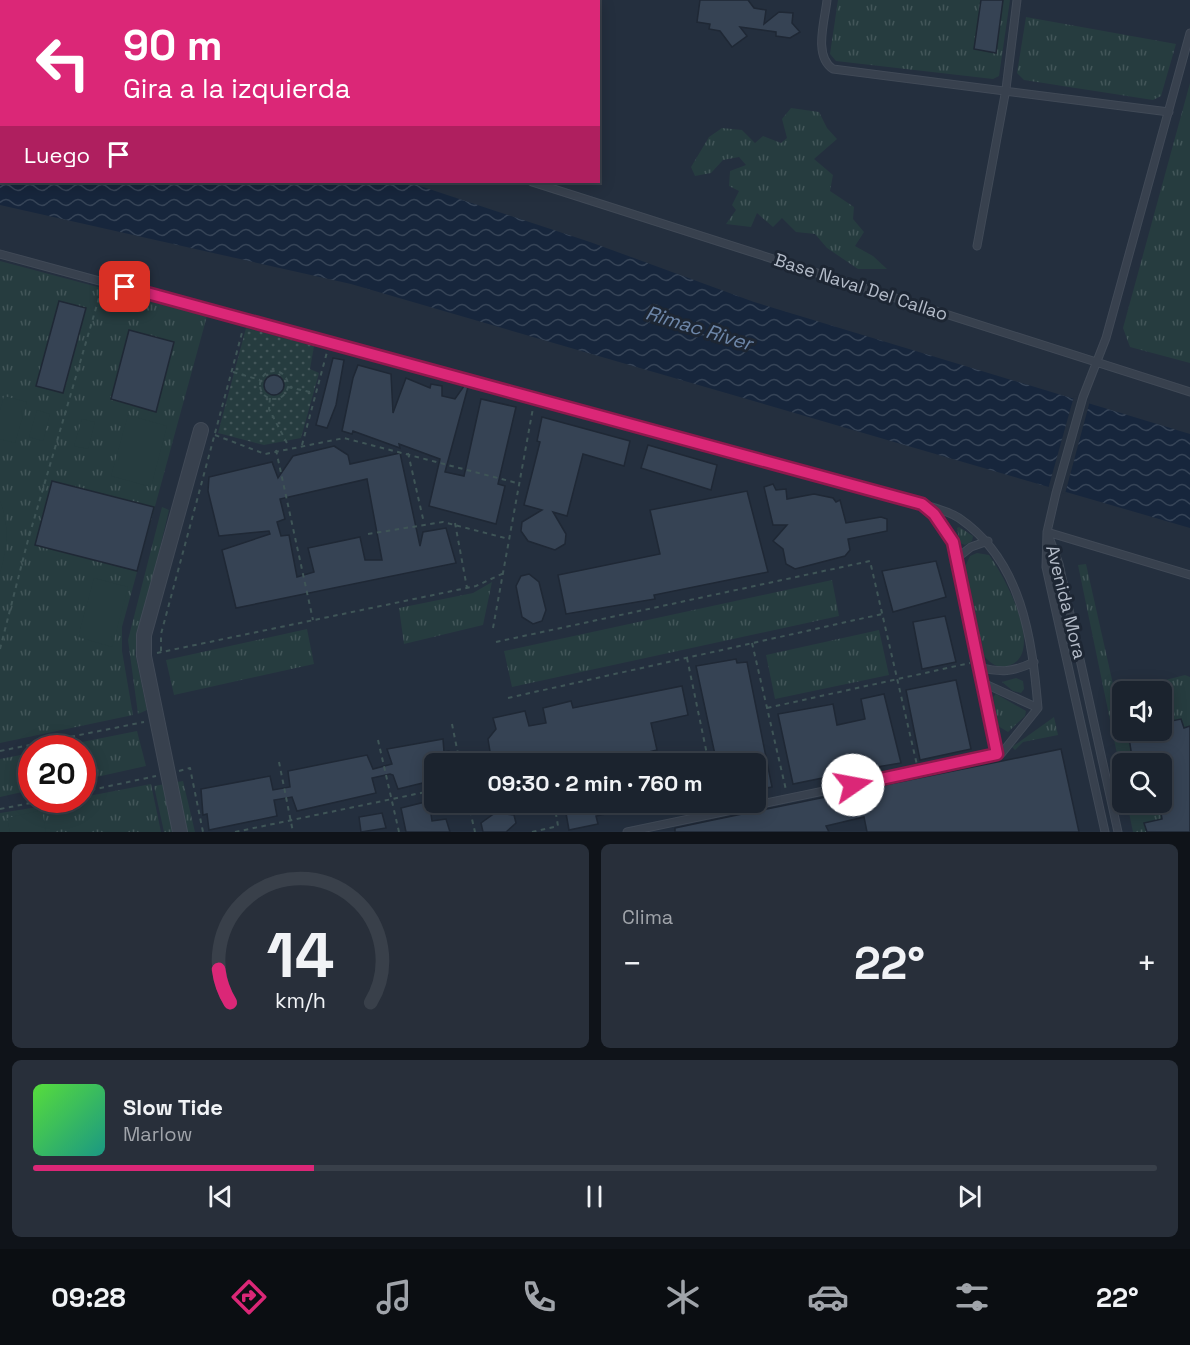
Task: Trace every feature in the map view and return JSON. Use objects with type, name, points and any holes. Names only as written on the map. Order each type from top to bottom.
[{"type":"street","points":[[180,832],[144,656],[144,635],[201,430]]},
{"type":"lane","points":[[827,0],[822,53],[825,64],[833,69],[1006,89],[1169,112]]},
{"type":"lane","points":[[977,246],[1006,89],[1017,0]]},
{"type":"lane","points":[[1190,33],[1097,364],[1083,397],[1047,532],[1190,575]]},
{"type":"lane","name":"Base Naval Del Callao","points":[[535,183],[1190,392]]},
{"type":"lane","points":[[0,254],[922,504],[957,517],[988,541],[1018,594],[1034,662],[1038,708],[1001,754],[627,832]]},
{"type":"lane","points":[[922,504],[934,514],[953,542],[997,754]]},
{"type":"lane","name":"Avenida Mora","points":[[1047,532],[1046,567],[1105,832]]},
{"type":"lane","name":"Avenida Mora","points":[[1047,532],[1059,564],[1118,832]]},
{"type":"lane","points":[[957,558],[971,547],[988,541]]},
{"type":"lane","points":[[978,664],[998,672],[1015,671],[1034,662]]},
{"type":"lane","points":[[983,683],[1038,708]]},
{"type":"path","points":[[0,649],[28,540],[104,281]]},
{"type":"path","points":[[160,652],[161,634],[245,320]]},
{"type":"path","points":[[302,445],[329,343]]},
{"type":"path","points":[[275,371],[286,378],[288,387],[283,396],[270,398],[262,393],[260,380],[266,373],[275,371]]},
{"type":"path","points":[[232,372],[260,380]]},
{"type":"path","points":[[288,387],[316,393]]},
{"type":"path","points":[[270,398],[269,409],[289,447]]},
{"type":"path","points":[[493,628],[535,399]]},
{"type":"path","points":[[201,430],[264,454],[289,447],[344,438],[518,483]]},
{"type":"path","points":[[276,450],[313,620]]},
{"type":"path","points":[[408,453],[424,524]]},
{"type":"path","points":[[369,534],[424,524],[455,523],[509,539]]},
{"type":"path","points":[[455,523],[467,588]]},
{"type":"path","points":[[496,642],[870,561],[919,771]]},
{"type":"path","points":[[144,656],[467,588],[504,573]]},
{"type":"path","points":[[508,698],[882,614]]},
{"type":"path","points":[[752,643],[788,798]]},
{"type":"path","points":[[687,658],[707,753]]},
{"type":"path","points":[[767,708],[978,664]]},
{"type":"path","points":[[0,751],[157,719]]},
{"type":"path","points":[[452,724],[458,753]]},
{"type":"path","points":[[378,740],[399,832]]},
{"type":"path","points":[[279,762],[293,832]]},
{"type":"path","points":[[96,789],[190,768],[203,832]]},
{"type":"path","points":[[234,832],[424,792]]},
{"type":"path","points":[[0,809],[18,805]]},
{"type":"path","points":[[471,813],[475,832]]},
{"type":"path","points":[[532,832],[558,826],[556,813]]},
{"type":"green space","points":[[838,0],[1010,0],[999,76],[993,79],[836,61],[830,54]]},
{"type":"green space","points":[[1026,17],[1176,44],[1161,96],[1153,100],[1024,80],[1017,73]]},
{"type":"green space","points":[[1190,83],[1190,363],[1130,347],[1123,328]]},
{"type":"green space","points":[[791,108],[819,112],[827,128],[837,139],[814,159],[833,175],[830,191],[854,207],[853,219],[864,232],[855,246],[873,256],[887,269],[858,269],[827,248],[815,234],[796,232],[782,218],[773,227],[757,213],[751,227],[726,224],[736,210],[732,205],[739,191],[729,186],[730,171],[746,165],[739,157],[723,160],[711,173],[695,176],[691,167],[709,137],[722,128],[742,130],[755,143],[763,136],[781,143],[787,138],[782,119]]},
{"type":"green space","points":[[0,261],[207,316],[122,627],[122,651],[133,715],[38,735],[18,735],[18,739],[0,743]]},
{"type":"green space","points":[[246,328],[314,346],[310,369],[319,373],[301,438],[264,445],[218,433]]},
{"type":"green space","points":[[4,396],[27,402],[15,443],[0,439],[0,410]]},
{"type":"green space","points":[[37,410],[50,414],[43,441],[29,437]]},
{"type":"green space","points":[[128,415],[167,426],[151,487],[111,476]]},
{"type":"green space","points":[[82,419],[95,422],[88,449],[74,446]]},
{"type":"green space","points":[[0,501],[5,519],[6,537],[0,574]]},
{"type":"green space","points":[[162,507],[169,510],[135,653],[147,710],[138,714],[128,640]]},
{"type":"green space","points":[[957,528],[973,536],[972,541],[965,545],[960,543]]},
{"type":"green space","points":[[977,553],[989,555],[996,565],[1019,614],[1024,646],[1019,659],[1008,666],[994,665],[984,656],[964,569],[970,556]]},
{"type":"green space","points":[[1086,564],[1112,681],[1112,730],[1078,565]]},
{"type":"green space","points":[[94,578],[128,587],[112,647],[78,637]]},
{"type":"green space","points":[[832,580],[839,616],[512,687],[504,651]]},
{"type":"green space","points":[[492,582],[483,625],[404,644],[399,608],[473,593]]},
{"type":"green space","points":[[307,629],[314,664],[174,695],[166,660]]},
{"type":"green space","points":[[879,630],[889,675],[775,699],[766,655]]},
{"type":"green space","points":[[1185,675],[1190,677],[1190,832],[1133,832],[1129,813],[1172,813],[1172,753],[1117,753],[1114,741],[1172,741],[1172,681],[1162,681]]},
{"type":"green space","points":[[1016,678],[1023,681],[1024,689],[1021,693],[1013,691],[1002,682]]},
{"type":"green space","points":[[996,694],[1026,711],[1025,716],[1008,732],[998,726],[993,697]]},
{"type":"green space","points":[[1054,717],[1058,735],[1023,742],[1015,750],[1012,747]]},
{"type":"green space","points":[[137,731],[146,766],[96,777],[96,739]]},
{"type":"green space","points":[[18,756],[18,793],[0,797],[0,759]]},
{"type":"green space","points":[[183,781],[195,832],[164,832],[154,786]]},
{"type":"green space","points":[[151,784],[161,832],[0,832],[0,813],[18,810],[18,813],[96,813],[96,795]]},
{"type":"green space","points":[[29,813],[43,813],[46,832],[10,832],[7,818]]},
{"type":"water","name":"Rimac River","points":[[0,183],[411,183],[590,242],[754,302],[1190,434],[1190,528],[351,284],[0,205]]},
{"type":"pier","points":[[1074,396],[1090,401],[1065,494],[1048,489]]},
{"type":"building","points":[[700,0],[748,0],[754,8],[766,10],[764,24],[779,12],[793,13],[792,23],[800,32],[790,38],[776,36],[776,32],[740,27],[747,36],[732,47],[720,31],[709,29],[710,24],[697,22]]},
{"type":"building","points":[[981,0],[1003,0],[996,53],[974,49]]},
{"type":"building","points":[[59,301],[86,308],[63,393],[36,386]]},
{"type":"building","points":[[129,330],[174,342],[156,412],[111,399]]},
{"type":"building","points":[[333,358],[344,360],[336,405],[327,428],[316,425]]},
{"type":"building","points":[[358,365],[391,374],[393,413],[406,378],[430,388],[431,384],[442,386],[442,396],[455,399],[464,386],[468,387],[445,472],[464,476],[481,399],[516,407],[498,484],[505,486],[496,524],[429,506],[440,459],[399,444],[400,448],[353,431],[352,434],[342,431]]},
{"type":"building","points":[[274,375],[281,378],[284,385],[281,392],[274,395],[267,392],[264,385],[267,378]]},
{"type":"building","points":[[542,417],[630,441],[624,466],[583,454],[567,516],[553,512],[566,534],[565,544],[555,550],[528,541],[521,531],[522,522],[542,510],[524,505],[540,442],[537,441]]},
{"type":"building","points":[[648,445],[717,465],[711,490],[641,468]]},
{"type":"building","points":[[334,446],[348,455],[350,464],[400,453],[420,546],[423,532],[446,528],[456,563],[236,608],[222,550],[270,534],[269,531],[219,536],[208,491],[209,477],[272,462],[278,478],[293,456]],"holes":[[[367,479],[382,560],[365,560],[360,537],[308,548],[314,572],[297,577],[289,535],[281,536],[277,522],[285,519],[280,499]]]},
{"type":"building","points":[[52,481],[154,507],[137,571],[35,545]]},
{"type":"building","points":[[773,484],[776,490],[786,489],[787,499],[814,494],[833,498],[836,502],[840,500],[846,523],[881,517],[887,519],[887,531],[848,539],[850,550],[845,556],[795,569],[786,564],[783,549],[773,541],[787,525],[773,525],[764,487]]},
{"type":"building","points":[[747,491],[768,572],[654,595],[655,599],[566,614],[558,575],[660,554],[650,510]]},
{"type":"building","points":[[936,561],[946,597],[893,612],[882,571]]},
{"type":"building","points":[[529,574],[539,582],[546,610],[542,621],[533,624],[522,617],[516,586],[521,576]]},
{"type":"building","points":[[945,616],[956,662],[922,669],[913,622]]},
{"type":"building","points":[[736,659],[737,663],[747,662],[765,753],[715,753],[696,666]]},
{"type":"building","points":[[956,680],[971,749],[920,760],[906,690]]},
{"type":"building","points":[[682,686],[688,715],[651,723],[657,750],[644,753],[490,753],[488,739],[496,729],[493,718],[525,711],[529,726],[546,723],[543,708],[571,701],[573,708]]},
{"type":"building","points":[[884,694],[901,763],[877,767],[876,764],[847,770],[847,773],[793,784],[778,714],[833,704],[837,725],[865,719],[861,699]]},
{"type":"building","points":[[1181,719],[1184,728],[1190,726],[1190,832],[1147,832],[1144,823],[1162,819],[1161,813],[1172,813],[1172,753],[1131,753],[1129,741],[1172,741],[1172,721]]},
{"type":"building","points":[[443,739],[444,752],[449,751],[450,753],[424,753],[424,783],[398,789],[393,775],[390,774],[372,778],[376,793],[297,811],[292,797],[274,800],[277,816],[209,830],[207,814],[203,815],[201,789],[270,776],[273,790],[290,787],[288,771],[367,755],[373,769],[392,764],[387,749]]},
{"type":"building","points":[[1061,749],[1079,832],[867,832],[864,817],[826,826],[829,832],[675,832],[675,828],[748,813],[766,813],[766,809]]},
{"type":"building","points":[[766,757],[772,787],[766,788]]},
{"type":"building","points":[[424,802],[424,813],[431,813],[432,821],[446,819],[450,832],[406,832],[401,808]]},
{"type":"building","points":[[382,813],[386,828],[361,832],[359,817]]},
{"type":"building","points":[[495,813],[514,815],[516,823],[506,832],[483,832],[481,823]]},
{"type":"building","points":[[566,813],[610,813],[596,816],[598,824],[569,830]]},
{"type":"route","points":[[125,287],[922,504],[934,514],[953,542],[997,754],[853,785]]}]
